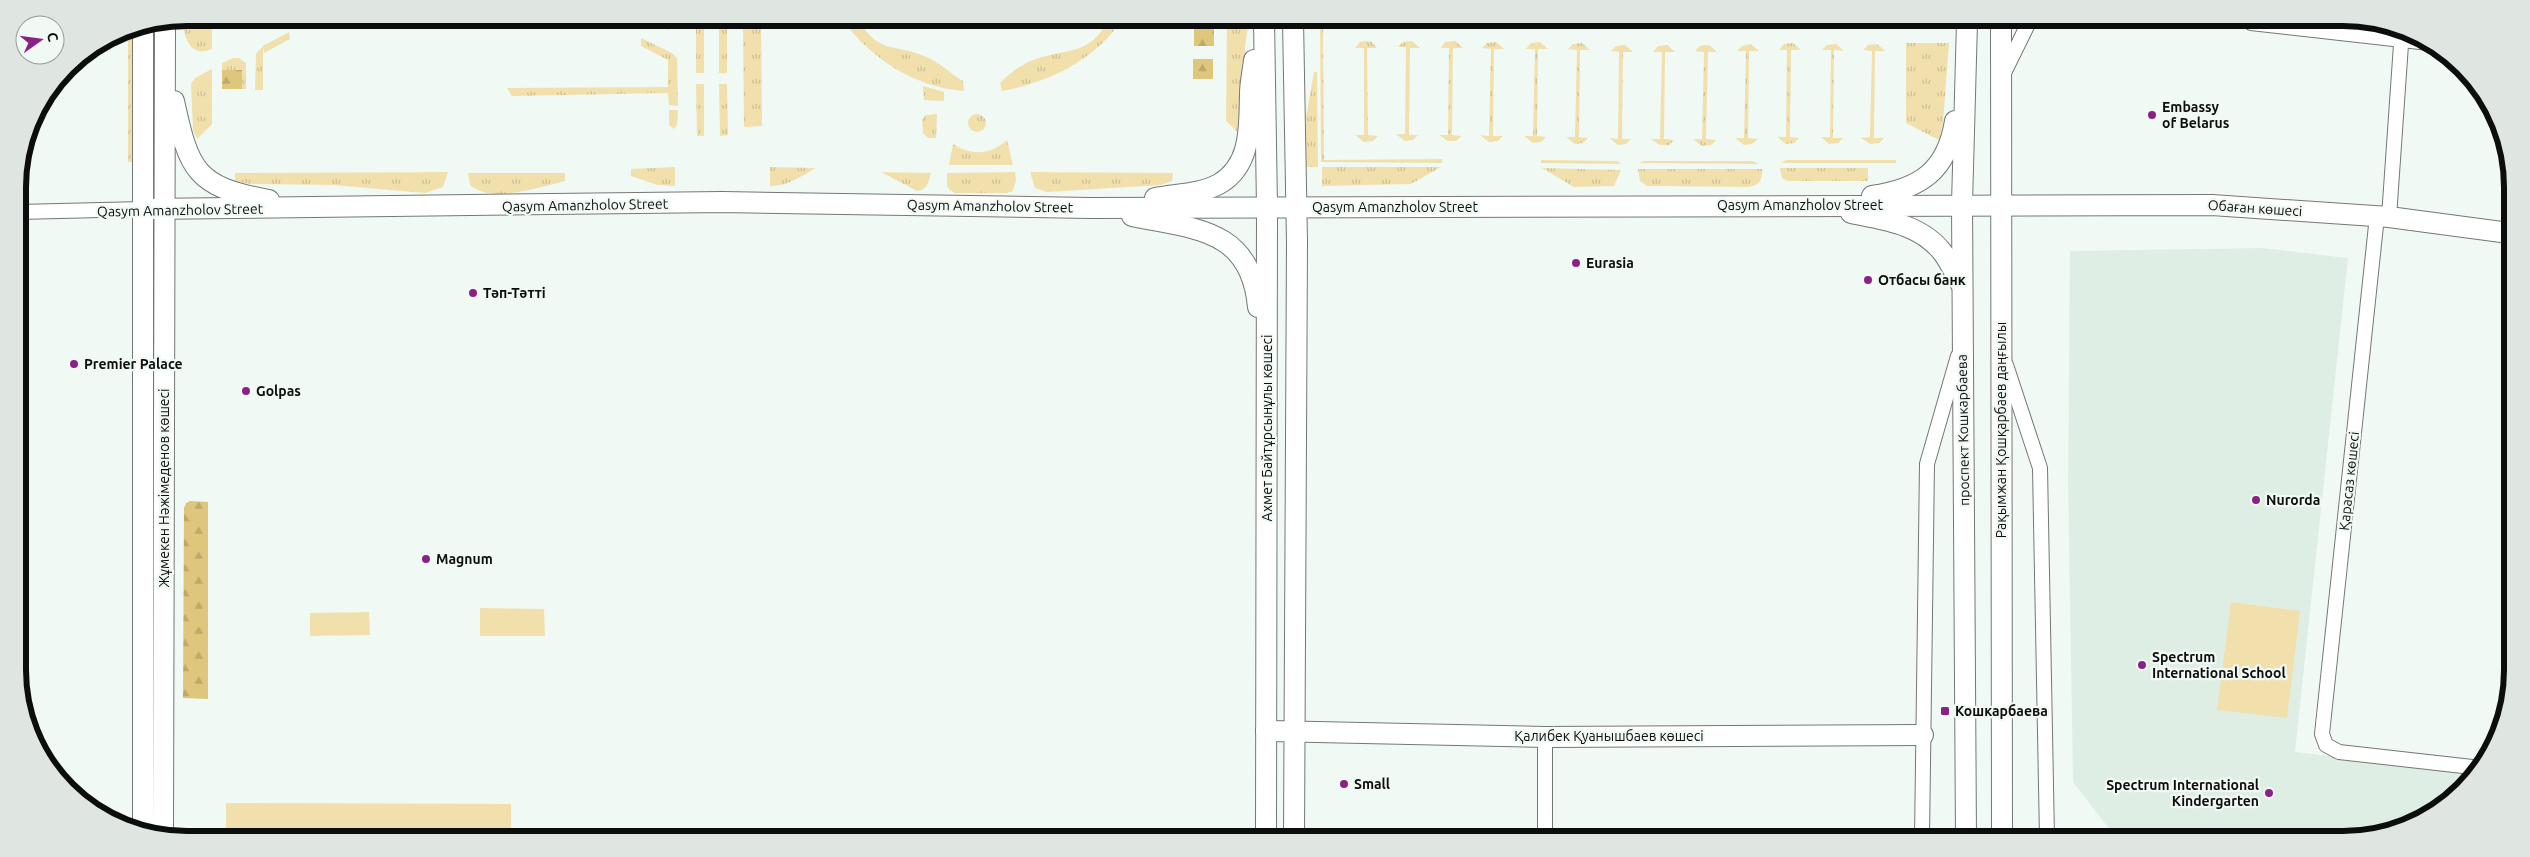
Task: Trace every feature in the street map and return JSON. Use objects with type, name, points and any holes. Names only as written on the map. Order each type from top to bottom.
[{"type":"street","points":[[1090,208],[1202,189],[1218,184],[1232,174],[1240,162],[1247,145],[1250,91],[1259,26]]},
{"type":"street","name":"Ахмет Байтұрсынұлы көшесі","points":[[1264,26],[1267,207],[1266,831]]},
{"type":"street","name":"Ахмет Байтұрсынұлы көшесі","points":[[1293,26],[1297,207],[1294,830]]},
{"type":"street","name":"проспект Кошкарбаева","points":[[1966,830],[1962,204],[1967,26]]},
{"type":"street","name":"Рақымжан Қошқарбаев даңғылы","points":[[2001,26],[2002,830]]},
{"type":"street","points":[[2001,80],[2027,26]]},
{"type":"street","points":[[2289,26],[2391,34]]},
{"type":"street","name":"Жұмекен Нәжімеденов көшесі","points":[[163,828],[165,28]]},
{"type":"street","name":"Жұмекен Нәжімеденов көшесі","points":[[142,33],[143,824]]},
{"type":"street","name":"Қарасаз көшесі","points":[[2402,37],[2383,217],[2322,734],[2326,745],[2339,752],[2471,767]]},
{"type":"street","points":[[1810,205],[1893,192],[1926,178],[1939,165],[1948,150],[1953,132],[1966,42]]},
{"type":"street","points":[[165,53],[181,136],[195,169],[205,179],[222,188],[258,198],[310,208]]},
{"type":"street","name":"Qasym Amanzholov Street","points":[[27,212],[164,208],[310,208],[723,202],[1090,208],[2001,204]]},
{"type":"street","name":"Обаған көшесі","points":[[2001,204],[2212,205],[2383,217],[2504,232]]},
{"type":"street","points":[[1810,205],[1897,223],[1914,229],[1931,240],[1944,253],[1962,285]]},
{"type":"street","points":[[1090,208],[1206,231],[1224,241],[1244,259],[1252,274],[1257,295],[1267,412]]},
{"type":"street","points":[[1922,830],[1927,464],[1962,343]]},
{"type":"street","points":[[2001,350],[2040,468],[2047,830]]},
{"type":"street","name":"Қалибек Қуанышбаев көшесі","points":[[1266,731],[1545,737],[1923,735]]},
{"type":"street","points":[[1545,737],[1545,830]]},
{"type":"shaded area","points":[[2261,248],[2348,258],[2295,752],[2467,772],[2441,798],[2404,819],[2364,829],[2110,830],[2073,782],[2068,483],[2070,251]]},
{"type":"green space","points":[[183,26],[212,26],[212,49],[198,51],[193,48],[186,39]]},
{"type":"green space","points":[[660,26],[673,26],[668,30]]},
{"type":"green space","points":[[696,26],[704,26],[704,73],[696,73]]},
{"type":"green space","points":[[719,26],[727,26],[727,73],[719,73]]},
{"type":"green space","points":[[743,26],[761,26],[762,126],[744,127]]},
{"type":"green space","points":[[848,26],[863,26],[880,43],[913,52],[935,61],[963,81],[964,91],[928,84],[911,77],[880,58],[866,47]]},
{"type":"green space","points":[[1104,26],[1117,26],[1098,47],[1069,67],[1037,82],[1002,91],[1000,83],[1026,63],[1077,49],[1094,40]]},
{"type":"green space","points":[[1194,26],[1214,27],[1214,46],[1194,46]]},
{"type":"green space","points":[[1227,26],[1248,26],[1245,47],[1244,138],[1226,121]]},
{"type":"green space","points":[[1320,26],[1323,26],[1324,160],[1442,159],[1442,163],[1321,162]]},
{"type":"green space","points":[[1736,26],[1773,26],[1773,27]]},
{"type":"green space","points":[[1780,26],[1817,26],[1780,27]]},
{"type":"green space","points":[[289,32],[290,39],[264,53],[263,46]]},
{"type":"green space","points":[[138,34],[137,162],[128,162],[128,37]]},
{"type":"green space","points":[[641,38],[672,53],[677,58],[678,106],[669,105],[668,93],[512,96],[507,88],[668,87],[668,60],[641,46]]},
{"type":"green space","points":[[1412,41],[1420,48],[1410,48],[1409,135],[1418,135],[1413,140],[1405,141],[1396,134],[1405,134],[1406,47],[1398,47],[1403,42]]},
{"type":"green space","points":[[1455,41],[1463,48],[1453,48],[1452,135],[1461,136],[1456,141],[1448,141],[1439,135],[1448,135],[1449,48],[1441,48],[1445,42]]},
{"type":"green space","points":[[1360,42],[1372,42],[1377,48],[1367,48],[1368,135],[1378,136],[1373,141],[1364,142],[1355,135],[1364,135],[1364,48],[1355,48]]},
{"type":"green space","points":[[1496,42],[1504,49],[1494,49],[1493,136],[1503,136],[1498,141],[1489,142],[1480,135],[1489,136],[1491,49],[1482,48],[1487,43]]},
{"type":"green space","points":[[1540,42],[1548,49],[1538,49],[1537,136],[1546,137],[1541,142],[1533,143],[1524,136],[1533,136],[1535,49],[1526,49],[1531,43]]},
{"type":"green space","points":[[1582,43],[1590,50],[1580,50],[1579,137],[1588,138],[1583,143],[1575,144],[1566,137],[1575,137],[1577,50],[1568,49],[1573,44]]},
{"type":"green space","points":[[1793,43],[1801,50],[1791,50],[1790,137],[1799,138],[1794,143],[1786,144],[1777,137],[1786,137],[1787,50],[1779,50],[1784,44]]},
{"type":"green space","points":[[1906,43],[1949,43],[1943,123],[1939,140],[1906,123]]},
{"type":"green space","points":[[1751,44],[1759,51],[1749,51],[1748,138],[1758,139],[1752,144],[1744,145],[1735,138],[1744,138],[1746,51],[1737,51],[1742,46]]},
{"type":"green space","points":[[1836,44],[1844,51],[1834,50],[1833,138],[1843,138],[1838,143],[1829,144],[1821,137],[1830,137],[1831,50],[1822,50],[1827,45]]},
{"type":"green space","points":[[1877,44],[1885,51],[1875,51],[1874,138],[1884,138],[1879,143],[1870,144],[1861,138],[1870,137],[1872,51],[1863,50],[1868,45]]},
{"type":"green space","points":[[1625,45],[1633,52],[1623,52],[1622,139],[1631,139],[1626,144],[1618,145],[1609,138],[1618,139],[1619,52],[1611,51],[1616,46]]},
{"type":"green space","points":[[1667,45],[1675,52],[1665,52],[1664,139],[1674,140],[1669,145],[1660,145],[1651,139],[1660,139],[1662,52],[1653,52],[1658,46]]},
{"type":"green space","points":[[1709,45],[1717,52],[1708,52],[1706,139],[1716,140],[1711,145],[1702,146],[1693,139],[1702,139],[1704,52],[1695,51],[1700,46]]},
{"type":"green space","points":[[263,46],[263,90],[255,90],[256,54]]},
{"type":"green space","points":[[233,58],[239,58],[246,63],[246,89],[242,89],[242,70],[222,70],[222,63]]},
{"type":"green space","points":[[1193,59],[1213,59],[1213,79],[1193,79]]},
{"type":"green space","points":[[212,69],[212,124],[197,139],[193,130],[191,84],[195,78]]},
{"type":"green space","points":[[222,70],[242,70],[242,89],[222,89]]},
{"type":"green space","points":[[1314,72],[1317,72],[1318,167],[1306,167],[1306,117]]},
{"type":"green space","points":[[696,84],[704,84],[704,136],[697,136]]},
{"type":"green space","points":[[719,84],[727,84],[728,135],[720,136]]},
{"type":"green space","points":[[923,86],[944,92],[944,101],[924,100]]},
{"type":"green space","points":[[669,110],[678,110],[677,125],[674,129],[669,125]]},
{"type":"green space","points":[[937,114],[936,138],[928,138],[923,133],[922,120],[925,115]]},
{"type":"green space","points":[[977,114],[983,117],[986,123],[983,129],[977,132],[971,129],[968,123],[971,117]]},
{"type":"green space","points":[[1007,140],[1013,165],[949,165],[953,144],[967,151],[981,152],[994,149]]},
{"type":"green space","points":[[1541,160],[1617,161],[1621,164],[1541,163]]},
{"type":"green space","points":[[1786,160],[1896,160],[1896,163],[1781,163]]},
{"type":"green space","points":[[1644,161],[1752,161],[1759,164],[1639,163]]},
{"type":"green space","points":[[675,167],[675,186],[658,185],[631,176],[631,169]]},
{"type":"green space","points":[[770,167],[816,168],[788,183],[770,186]]},
{"type":"green space","points":[[1322,167],[1441,167],[1411,184],[1322,186]]},
{"type":"green space","points":[[1542,168],[1621,170],[1614,186],[1574,187]]},
{"type":"green space","points":[[1780,168],[1868,168],[1868,181],[1788,181],[1782,178]]},
{"type":"green space","points":[[1638,169],[1762,169],[1762,173],[1758,183],[1749,187],[1647,186],[1640,181]]},
{"type":"green space","points":[[448,172],[443,187],[425,193],[333,185],[250,184],[235,181],[235,173]]},
{"type":"green space","points":[[881,172],[931,173],[925,187],[917,191]]},
{"type":"green space","points":[[1015,172],[1016,180],[1013,191],[1006,193],[955,193],[947,186],[947,173]]},
{"type":"green space","points":[[1030,172],[1173,173],[1172,181],[1161,185],[1047,192],[1035,188]]},
{"type":"green space","points":[[468,173],[565,173],[565,181],[529,190],[503,194],[490,193],[479,191],[470,185]]},
{"type":"green space","points":[[190,501],[208,502],[208,699],[183,698],[184,508],[186,503]]},
{"type":"green space","points":[[2231,602],[2300,611],[2287,718],[2217,710]]},
{"type":"green space","points":[[480,608],[544,609],[545,636],[480,636]]},
{"type":"green space","points":[[369,612],[370,635],[310,636],[310,613]]},
{"type":"green space","points":[[226,803],[511,804],[511,831],[226,831]]},
{"type":"place","name":"Embassy of Belarus","points":[[2152,115]]},
{"type":"place","name":"Eurasia","points":[[1576,263]]},
{"type":"place","name":"Отбасы банк","points":[[1868,280]]},
{"type":"place","name":"Тәп-Тәтті","points":[[473,293]]},
{"type":"place","name":"Premier Palace","points":[[74,364]]},
{"type":"place","name":"Golpas","points":[[246,391]]},
{"type":"place","name":"Nurorda","points":[[2256,500]]},
{"type":"place","name":"Magnum","points":[[426,559]]},
{"type":"place","name":"Spectrum International School","points":[[2142,665]]},
{"type":"place","name":"Кошкарбаева","points":[[1945,711]]},
{"type":"place","name":"Small","points":[[1344,784]]},
{"type":"place","name":"Spectrum International Kindergarten","points":[[2269,793]]}]
